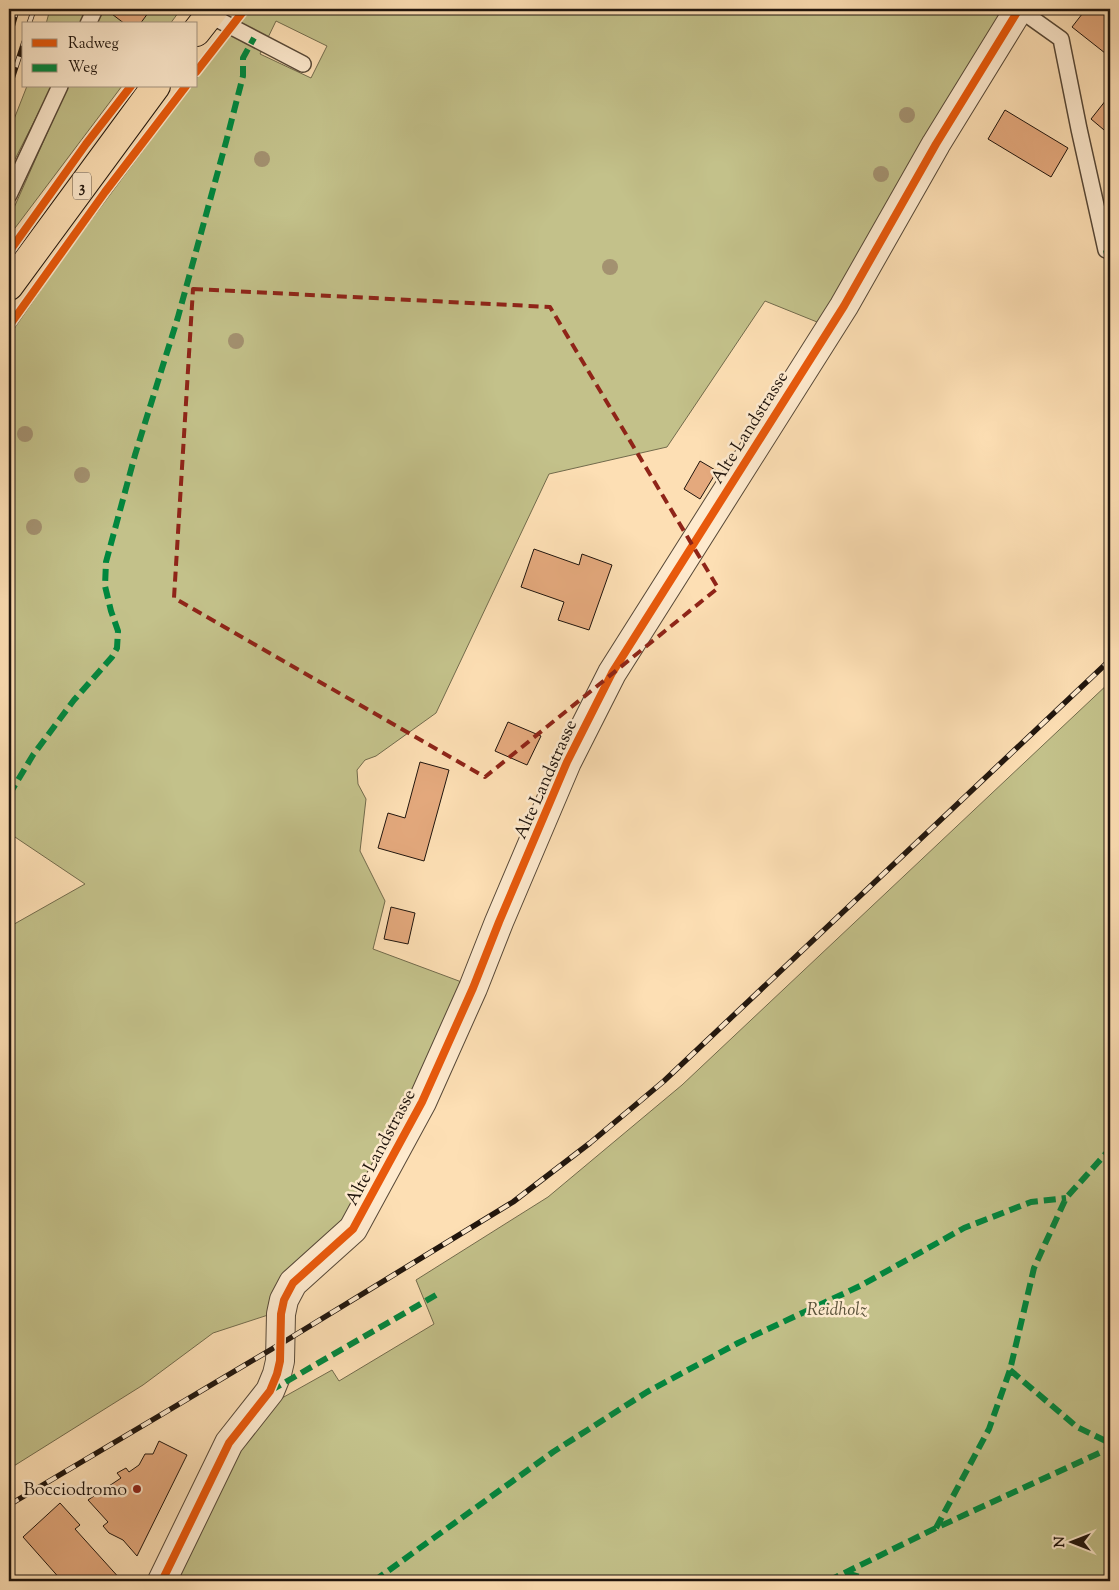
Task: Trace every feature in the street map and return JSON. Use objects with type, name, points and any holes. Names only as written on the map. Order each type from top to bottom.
[{"type":"main road","name":"3","points":[[9,286],[155,88]]},
{"type":"street","name":"Alte Landstrasse","points":[[162,1581],[229,1443],[270,1392],[280,1361],[281,1314],[284,1300],[294,1282],[353,1229],[422,1102],[473,988],[567,762],[612,673],[844,306],[936,144],[1019,9]]},
{"type":"lane","points":[[89,22],[95,9]]},
{"type":"lane","points":[[1019,9],[1061,39],[1106,250]]},
{"type":"lane","points":[[206,18],[303,64]]},
{"type":"lane","points":[[9,195],[59,88]]},
{"type":"highlighted area","points":[[193,289],[550,307],[718,588],[485,777],[174,598]]},
{"type":"green space","points":[[50,9],[87,9],[82,22],[47,22]]},
{"type":"green space","points":[[103,9],[181,9],[171,22],[98,22]]},
{"type":"green space","points":[[249,9],[1011,9],[822,324],[765,301],[667,447],[549,474],[436,713],[376,756],[365,760],[357,770],[358,784],[366,799],[360,851],[385,901],[373,949],[467,984],[402,1120],[347,1214],[285,1280],[268,1315],[213,1333],[143,1385],[9,1469],[9,927],[85,884],[9,833],[9,336],[65,255],[190,88],[198,88],[198,76]],"holes":[[[276,21],[327,46],[311,78],[260,54]]]},
{"type":"green space","points":[[26,88],[51,88],[9,171],[9,132]]},
{"type":"green space","points":[[67,88],[120,88],[9,236],[9,219]]},
{"type":"green space","name":"Reidholz","points":[[1110,682],[1110,1581],[162,1581],[238,1443],[282,1398],[332,1370],[339,1381],[434,1324],[416,1280],[548,1197],[682,1085]]},
{"type":"building","points":[[110,9],[151,9],[141,22],[122,22],[108,11]]},
{"type":"building","points":[[1086,9],[1110,9],[1110,57],[1072,27]]},
{"type":"building","points":[[1110,95],[1110,135],[1091,119]]},
{"type":"building","points":[[1005,110],[1068,148],[1051,177],[988,139]]},
{"type":"building","points":[[700,461],[717,471],[700,499],[684,489]]},
{"type":"building","points":[[534,549],[579,565],[582,554],[612,565],[589,630],[558,620],[564,602],[521,587]]},
{"type":"building","points":[[508,722],[541,736],[527,765],[495,751]]},
{"type":"building","points":[[420,762],[449,770],[424,861],[378,848],[388,813],[405,818]]},
{"type":"building","points":[[9,875],[12,890],[9,891]]},
{"type":"building","points":[[391,907],[415,913],[408,944],[384,939]]},
{"type":"building","name":"Bocciodromo","points":[[159,1441],[187,1455],[137,1556],[123,1540],[109,1533],[103,1526],[108,1522],[88,1500],[121,1478],[117,1473],[126,1468],[129,1472],[139,1465],[145,1454],[153,1454]]},
{"type":"building","points":[[60,1503],[80,1525],[75,1529],[122,1581],[62,1581],[23,1537]]},
{"type":"railway","points":[[9,38],[17,9]]},
{"type":"railway","points":[[30,22],[34,9]]},
{"type":"railway","points":[[9,88],[22,48]]},
{"type":"railway","points":[[9,1505],[287,1340],[513,1202],[590,1143],[664,1081],[1110,660]]},
{"type":"marked path","points":[[9,795],[33,755],[74,700],[112,657],[117,648],[118,631],[105,586],[106,562],[135,455],[178,317],[226,142],[243,76],[243,58],[254,38]]},
{"type":"marked path","points":[[1106,250],[1110,267]]},
{"type":"marked path","points":[[936,1528],[989,1429],[1010,1370],[1034,1268],[1066,1198],[1110,1149]]},
{"type":"marked path","points":[[374,1581],[553,1452],[647,1392],[738,1343],[860,1286],[964,1228],[1031,1202],[1066,1198]]},
{"type":"marked path","points":[[270,1391],[436,1295]]},
{"type":"marked path","points":[[1010,1370],[1077,1427],[1110,1443]]},
{"type":"marked path","points":[[828,1581],[936,1528],[1110,1448]]},
{"type":"marked path","points":[[847,1573],[873,1581]]},
{"type":"cycle path","points":[[198,69],[245,9]]},
{"type":"cycle path","points":[[162,1581],[229,1443],[270,1391],[280,1361],[281,1314],[284,1300],[293,1283],[353,1229],[422,1102],[473,988],[567,762],[612,673],[844,306],[936,144],[1019,9]]},
{"type":"cycle path","points":[[9,252],[86,144],[129,88]]},
{"type":"cycle path","points":[[9,326],[105,192],[184,88]]},
{"type":"place","name":"Bocciodromo","points":[[137,1489]]}]
